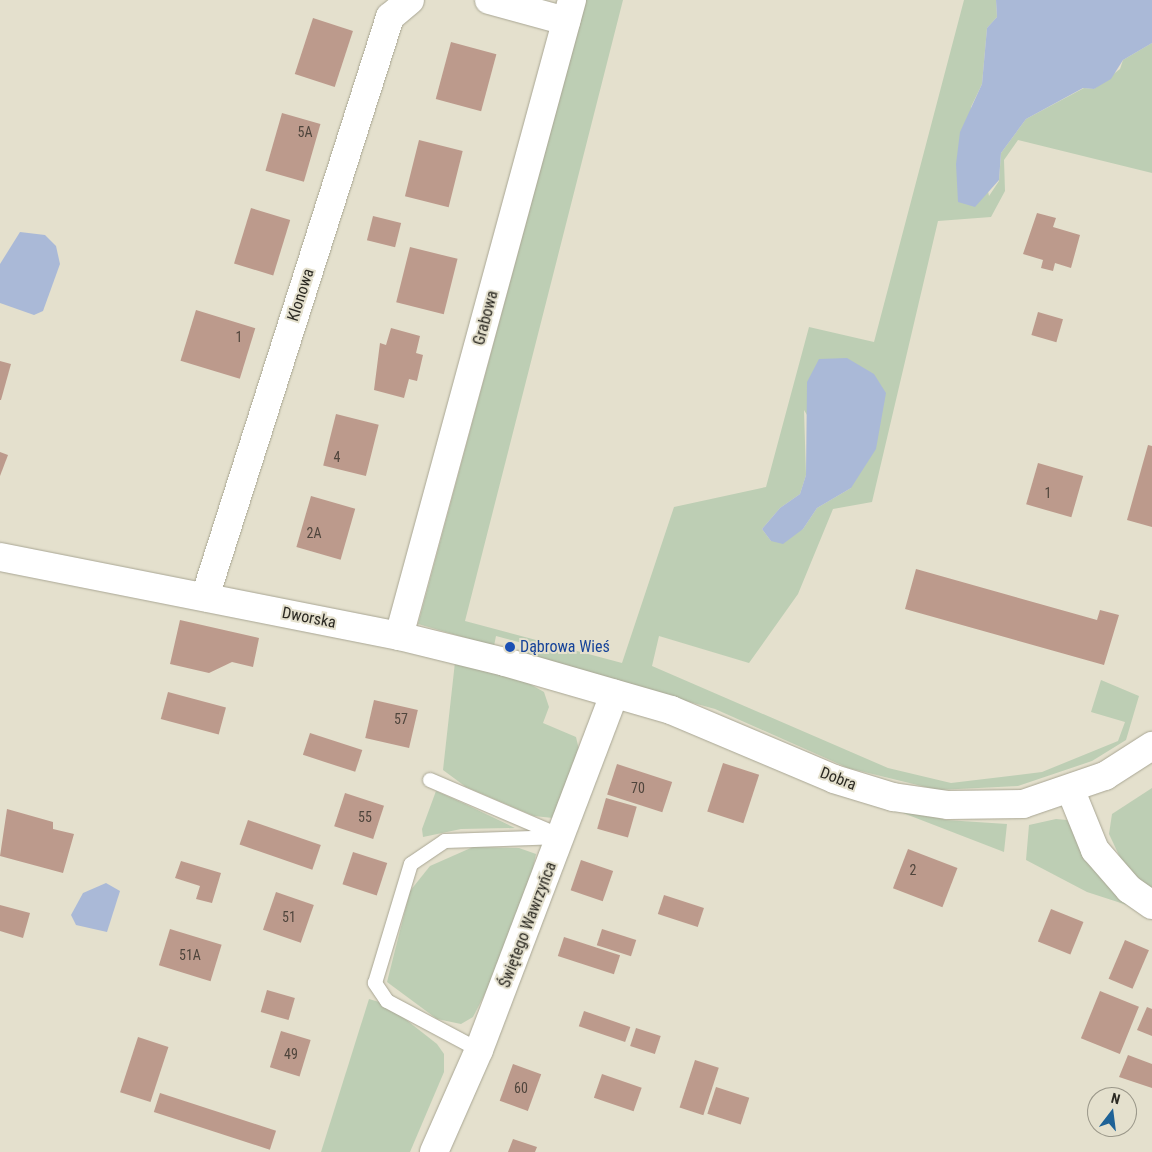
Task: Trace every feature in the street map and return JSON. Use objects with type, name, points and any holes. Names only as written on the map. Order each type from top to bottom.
[{"type":"street","name":"Klonowa","points":[[205,598],[390,17],[410,0]]},
{"type":"street","points":[[489,0],[569,11]]},
{"type":"street","name":"Grabowa","points":[[400,636],[569,11]]},
{"type":"street","name":"Dworska","points":[[0,557],[400,636],[614,694]]},
{"type":"street","name":"Dobra","points":[[614,694],[671,710],[834,779],[893,797],[990,806],[1072,791],[1105,776],[1152,746]]},
{"type":"street","name":"Świętego Wawrzyńca","points":[[434,1152],[479,1050],[562,837],[614,694]]},
{"type":"street","points":[[1072,791],[1095,850],[1130,889],[1152,905]]},
{"type":"lane","points":[[430,780],[562,837]]},
{"type":"lane","points":[[479,1050],[387,1001],[375,983],[411,864],[446,841],[562,837]]},
{"type":"green space","points":[[586,0],[623,0],[465,621],[622,663],[674,507],[766,487],[809,327],[874,342],[964,0],[996,0],[997,17],[987,28],[982,84],[971,107],[989,196],[999,181],[1001,153],[1026,119],[1084,88],[1094,89],[1120,69],[1123,60],[1152,43],[1152,173],[1018,140],[1004,160],[1005,191],[991,217],[938,221],[872,502],[833,509],[798,594],[749,663],[659,636],[652,666],[888,768],[951,783],[1042,772],[1118,741],[1125,722],[1091,712],[1101,680],[1139,696],[1126,740],[1092,761],[1018,786],[938,790],[848,768],[715,709],[523,656],[526,644],[496,636],[494,646],[418,624]],"holes":[[[804,410],[851,488],[817,508],[803,529],[771,541],[762,529],[780,508],[800,494],[806,475]]]},
{"type":"green space","points":[[455,662],[521,679],[544,692],[549,707],[543,723],[576,737],[579,750],[553,818],[534,816],[466,787],[443,770]]},
{"type":"green space","points":[[1152,788],[1152,895],[1125,868],[1109,834],[1112,814]]},
{"type":"green space","points":[[436,791],[515,828],[461,829],[423,837],[422,829]]},
{"type":"green space","points":[[905,809],[946,820],[1007,824],[1004,852],[903,813]]},
{"type":"green space","points":[[1056,819],[1067,820],[1102,879],[1127,905],[1087,892],[1026,860],[1029,825]]},
{"type":"green space","points":[[473,847],[519,848],[536,854],[527,897],[491,982],[473,1017],[461,1024],[437,1019],[387,982],[410,891],[430,866]]},
{"type":"green space","points":[[369,999],[386,1004],[437,1044],[444,1054],[444,1072],[410,1152],[321,1152]]},
{"type":"water","points":[[996,0],[1152,0],[1152,43],[1123,60],[1111,79],[1094,89],[1083,88],[1026,119],[1001,153],[999,180],[975,207],[958,202],[956,164],[960,132],[982,84],[987,28],[997,17]]},
{"type":"water","points":[[20,232],[45,235],[56,246],[60,264],[43,311],[34,315],[0,303],[0,264]]},
{"type":"water","points":[[847,358],[874,374],[886,393],[876,449],[851,488],[817,508],[803,529],[783,544],[771,541],[762,529],[780,508],[800,494],[806,475],[807,382],[819,359]]},
{"type":"water","points":[[106,883],[120,891],[107,932],[76,925],[71,915],[83,893]]},
{"type":"building","points":[[313,18],[353,31],[335,87],[295,74]]},
{"type":"building","points":[[451,42],[496,54],[481,111],[436,99]]},
{"type":"building","points":[[282,113],[320,124],[304,182],[265,171]]},
{"type":"building","points":[[419,140],[463,151],[449,207],[405,196]]},
{"type":"building","points":[[251,208],[290,220],[273,275],[234,263]]},
{"type":"building","points":[[1037,213],[1056,218],[1053,227],[1080,235],[1071,268],[1055,263],[1053,271],[1041,268],[1043,260],[1023,254]]},
{"type":"building","points":[[373,216],[401,223],[395,247],[367,240]]},
{"type":"building","points":[[410,247],[458,259],[444,314],[396,302]]},
{"type":"building","points":[[196,310],[255,328],[240,379],[181,361]]},
{"type":"building","points":[[1038,312],[1063,319],[1056,342],[1031,335]]},
{"type":"building","points":[[391,328],[420,336],[416,353],[423,355],[417,381],[409,379],[404,398],[374,390],[380,343],[386,345]]},
{"type":"building","points":[[0,361],[11,364],[1,400],[0,400]]},
{"type":"building","points":[[336,414],[379,425],[366,476],[323,465]]},
{"type":"building","points":[[1148,445],[1152,446],[1152,527],[1127,520]]},
{"type":"building","points":[[0,452],[8,455],[0,476]]},
{"type":"building","points":[[1038,463],[1083,476],[1071,517],[1026,504]]},
{"type":"building","points":[[311,496],[355,509],[341,560],[296,547]]},
{"type":"building","points":[[916,569],[1097,620],[1100,610],[1119,615],[1104,665],[905,609]]},
{"type":"building","points":[[180,620],[259,638],[253,667],[232,662],[209,673],[170,664]]},
{"type":"building","points":[[168,692],[226,708],[219,735],[161,719]]},
{"type":"building","points":[[374,700],[418,710],[409,748],[365,738]]},
{"type":"building","points":[[310,733],[362,750],[355,772],[303,755]]},
{"type":"building","points":[[723,763],[759,775],[743,823],[707,812]]},
{"type":"building","points":[[617,764],[672,782],[662,812],[607,794]]},
{"type":"building","points":[[345,793],[384,806],[373,839],[334,826]]},
{"type":"building","points":[[606,798],[637,807],[628,838],[597,829]]},
{"type":"building","points":[[7,809],[53,822],[53,829],[74,834],[63,873],[0,856]]},
{"type":"building","points":[[248,820],[321,845],[312,870],[240,845]]},
{"type":"building","points":[[908,849],[957,868],[942,907],[893,888]]},
{"type":"building","points":[[353,852],[387,863],[377,895],[342,884]]},
{"type":"building","points":[[581,860],[613,871],[603,901],[571,890]]},
{"type":"building","points":[[181,861],[221,873],[212,903],[196,899],[200,886],[175,878]]},
{"type":"building","points":[[276,892],[314,905],[301,943],[263,930]]},
{"type":"building","points":[[664,895],[704,908],[698,927],[658,914]]},
{"type":"building","points":[[0,905],[30,913],[23,938],[0,931]]},
{"type":"building","points":[[1051,909],[1083,922],[1070,955],[1038,941]]},
{"type":"building","points":[[170,929],[222,945],[211,981],[159,965]]},
{"type":"building","points":[[602,929],[636,940],[631,956],[597,945]]},
{"type":"building","points":[[564,937],[620,955],[614,974],[558,956]]},
{"type":"building","points":[[1125,940],[1149,950],[1133,989],[1109,979]]},
{"type":"building","points":[[267,990],[295,998],[289,1020],[261,1012]]},
{"type":"building","points":[[1100,991],[1139,1007],[1120,1054],[1081,1038]]},
{"type":"building","points":[[1147,1007],[1152,1009],[1152,1036],[1137,1030]]},
{"type":"building","points":[[584,1011],[630,1027],[625,1042],[579,1026]]},
{"type":"building","points":[[636,1028],[661,1036],[655,1054],[630,1046]]},
{"type":"building","points":[[281,1031],[311,1040],[300,1076],[270,1067]]},
{"type":"building","points":[[138,1037],[168,1047],[151,1102],[120,1092]]},
{"type":"building","points":[[1128,1055],[1152,1064],[1152,1088],[1119,1077]]},
{"type":"building","points":[[695,1060],[719,1068],[703,1115],[680,1108]]},
{"type":"building","points":[[513,1064],[541,1074],[528,1111],[500,1101]]},
{"type":"building","points":[[602,1074],[642,1088],[634,1111],[594,1098]]},
{"type":"building","points":[[716,1087],[749,1098],[741,1124],[707,1114]]},
{"type":"building","points":[[160,1093],[276,1131],[270,1150],[154,1112]]},
{"type":"building","points":[[513,1139],[537,1147],[535,1152],[508,1152]]},
{"type":"place","name":"Dąbrowa Wieś","points":[[510,647]]}]
